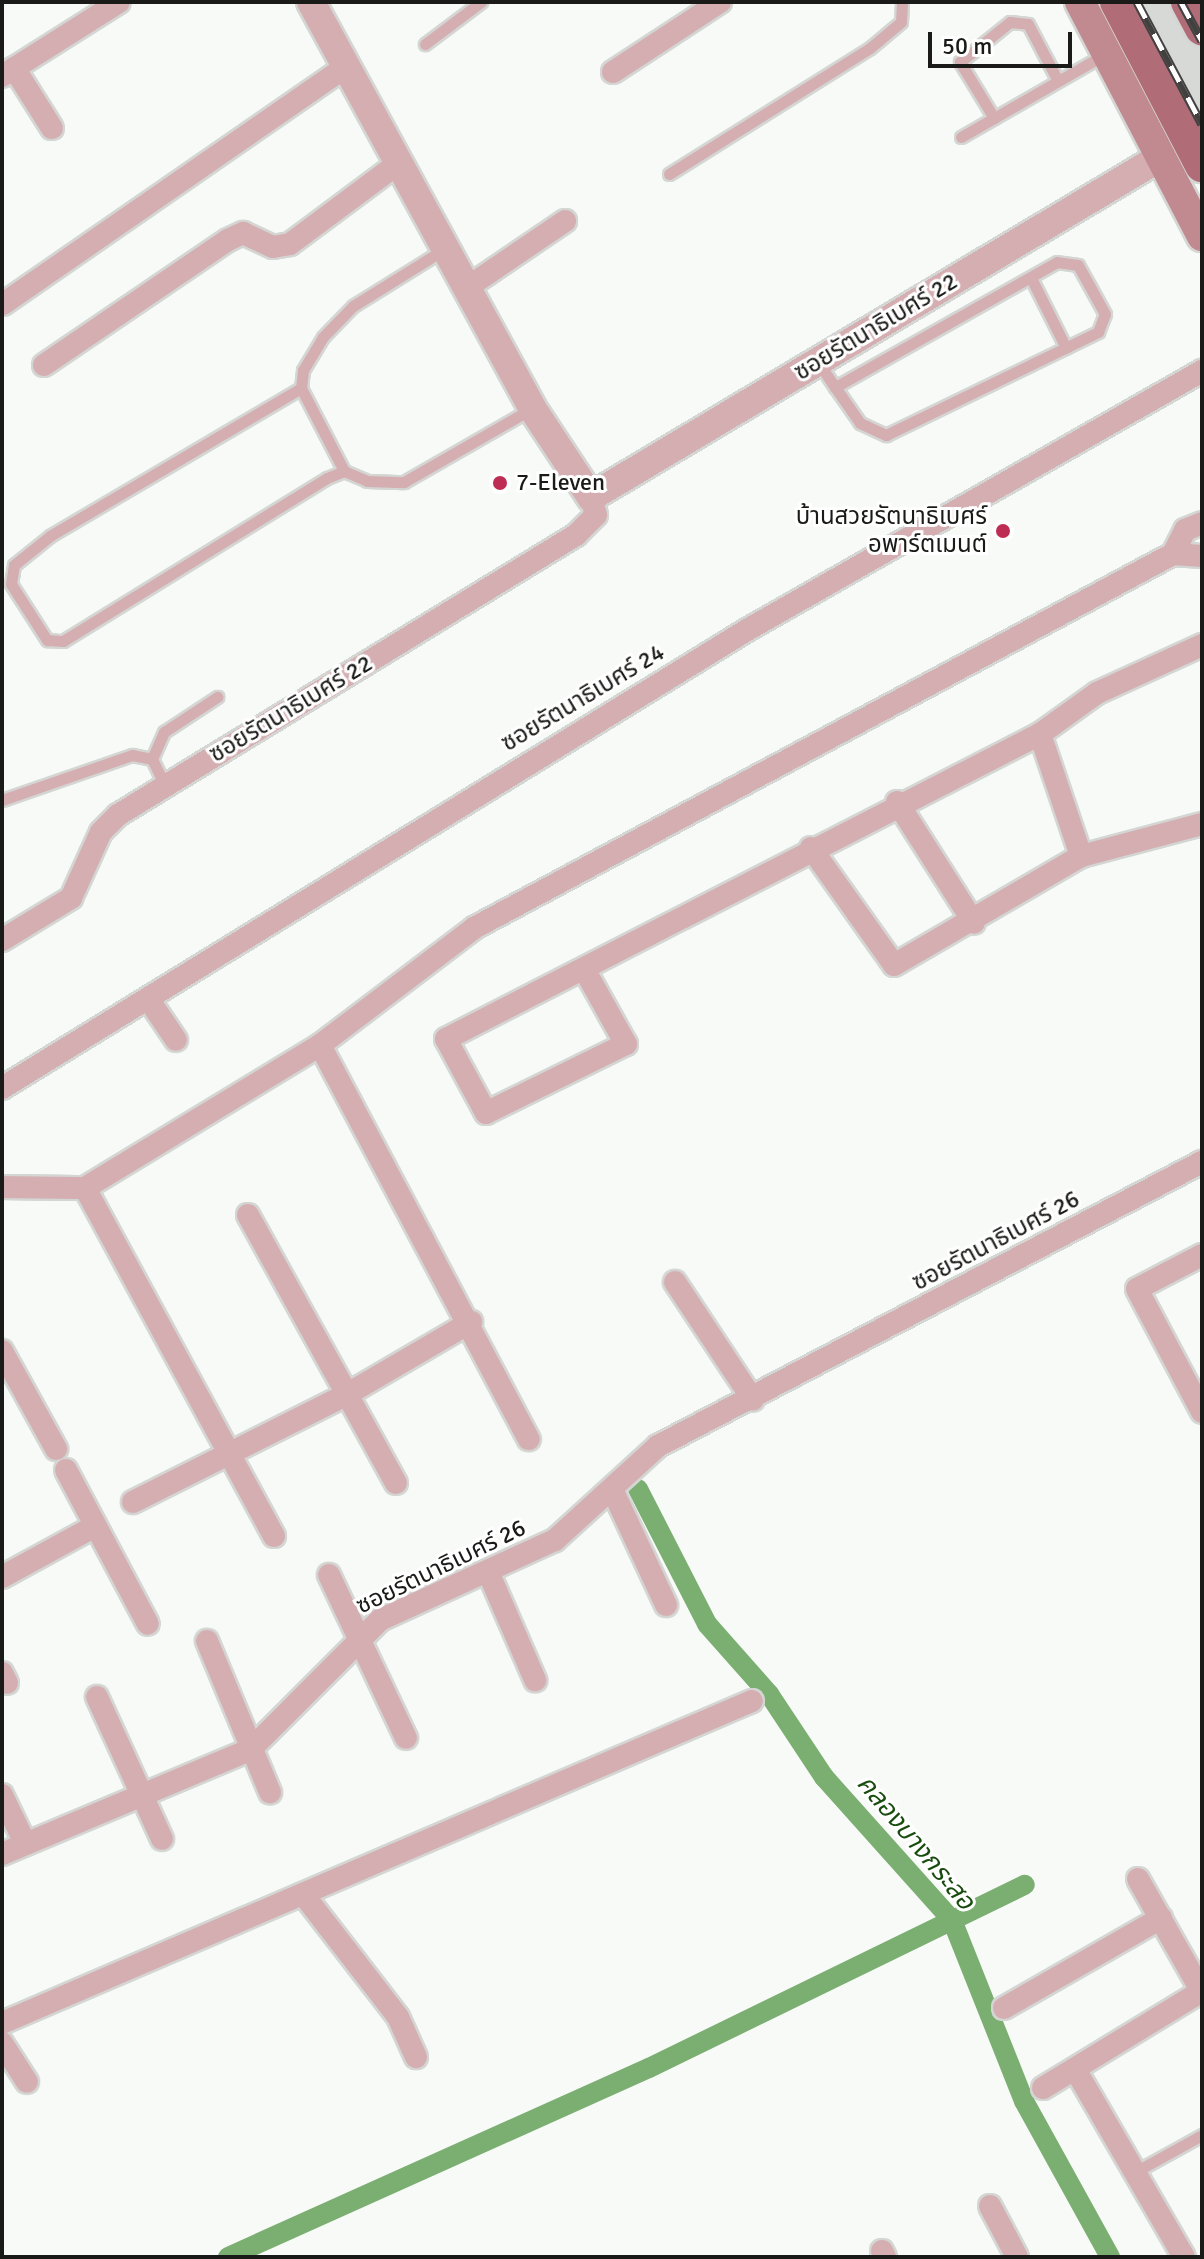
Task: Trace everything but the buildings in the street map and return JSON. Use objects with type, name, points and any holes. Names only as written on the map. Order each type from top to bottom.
[{"type":"main road","points":[[1080,2],[1202,236]]},
{"type":"main road","points":[[1117,2],[1202,165]]},
{"type":"main road","points":[[1188,2],[1202,28]]},
{"type":"street","points":[[52,128],[8,72],[119,2]]},
{"type":"street","points":[[311,2],[396,165],[532,408],[591,497]]},
{"type":"street","points":[[613,72],[720,2]]},
{"type":"street","points":[[3,304],[345,67]]},
{"type":"street","name":"ซอยรัตนาธิเบศร์ 22","points":[[2,940],[71,898],[107,823],[576,535],[596,515],[591,497],[1161,157]]},
{"type":"street","points":[[44,365],[228,240],[243,233],[273,247],[290,244],[396,165]]},
{"type":"street","points":[[465,289],[565,221]]},
{"type":"street","name":"ซอยรัตนาธิเบศร์ 24","points":[[2,1088],[734,638],[1202,371]]},
{"type":"street","points":[[1173,554],[1185,530],[1202,523]]},
{"type":"street","points":[[2,1187],[85,1188],[320,1045],[474,928],[1173,554],[1202,556]]},
{"type":"street","points":[[584,969],[626,1044],[486,1113],[446,1039],[897,802],[1040,734],[1097,693],[1202,645]]},
{"type":"street","points":[[1040,734],[1081,856]]},
{"type":"street","points":[[897,802],[974,923]]},
{"type":"street","points":[[811,848],[894,965],[974,923],[1081,856],[1202,824]]},
{"type":"street","points":[[149,1000],[176,1040]]},
{"type":"street","points":[[320,1045],[471,1322],[529,1439]]},
{"type":"street","name":"ซอยรัตนาธิเบศร์ 26","points":[[2,1854],[250,1750],[359,1636],[555,1540],[658,1446],[753,1400],[1202,1162]]},
{"type":"street","points":[[85,1188],[232,1450],[274,1536]]},
{"type":"street","points":[[248,1215],[396,1483]]},
{"type":"street","points":[[1202,1255],[1137,1289],[1202,1412]]},
{"type":"street","points":[[675,1282],[753,1400]]},
{"type":"street","points":[[133,1502],[346,1395],[471,1322]]},
{"type":"street","points":[[2,1351],[10,1385],[56,1449]]},
{"type":"street","points":[[66,1470],[148,1624]]},
{"type":"street","points":[[612,1489],[666,1605]]},
{"type":"street","points":[[2,1577],[95,1526]]},
{"type":"street","points":[[489,1574],[535,1680]]},
{"type":"street","points":[[329,1575],[406,1738]]},
{"type":"street","points":[[207,1641],[270,1792]]},
{"type":"street","points":[[97,1697],[138,1796],[162,1839]]},
{"type":"street","points":[[2,2023],[752,1701]]},
{"type":"street","points":[[2,1795],[25,1843]]},
{"type":"street","points":[[1043,2088],[1202,1992],[1138,1879]]},
{"type":"street","points":[[303,1894],[398,2017],[416,2057]]},
{"type":"street","points":[[1004,2008],[1161,1918]]},
{"type":"street","points":[[2,2043],[27,2082]]},
{"type":"street","points":[[1075,2069],[1184,2257]]},
{"type":"street","points":[[990,2206],[1017,2257]]},
{"type":"lane","points":[[425,44],[481,2]]},
{"type":"lane","points":[[669,174],[870,48],[901,22],[902,2]]},
{"type":"lane","points":[[994,118],[960,62],[1010,22],[1028,24],[1058,81]]},
{"type":"lane","points":[[961,137],[1107,53]]},
{"type":"lane","points":[[344,471],[301,388],[303,370],[323,337],[353,306],[443,250]]},
{"type":"lane","points":[[818,362],[835,387],[860,423],[886,435],[1098,332],[1105,314],[1078,265],[1057,262],[835,387]]},
{"type":"lane","points":[[1031,278],[1066,348]]},
{"type":"lane","points":[[301,388],[50,536],[14,565],[11,584],[47,640],[63,641],[344,471],[404,482],[532,408]]},
{"type":"lane","points":[[165,786],[152,759],[164,732],[217,697]]},
{"type":"lane","points":[[2,800],[132,755],[152,759]]},
{"type":"lane","points":[[1135,2172],[1202,2135]]},
{"type":"waterway","name":"คลองบางกระสอ","points":[[638,1489],[707,1624],[769,1694],[824,1777],[952,1920],[1024,2101],[1110,2257]]},
{"type":"waterway","points":[[228,2257],[649,2068],[1025,1885]]},
{"type":"railway","points":[[1137,2],[1202,124]]},
{"type":"railway","points":[[1181,2],[1202,41]]},
{"type":"place","name":"7-Eleven","points":[[500,483]]},
{"type":"place","name":"บ้านสวยรัตนาธิเบศร์ อพาร์ตเมนต์","points":[[1003,531]]}]
